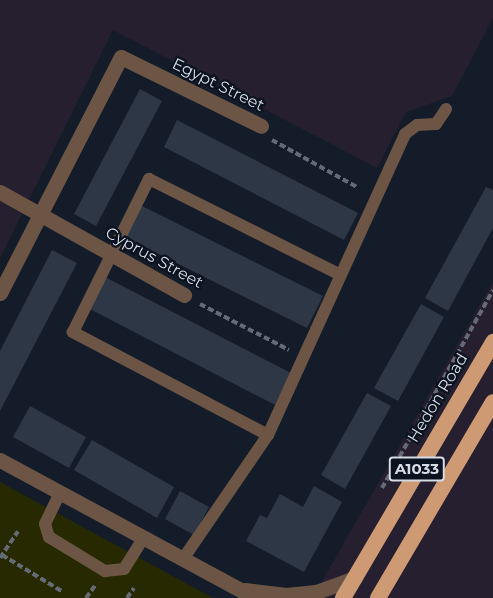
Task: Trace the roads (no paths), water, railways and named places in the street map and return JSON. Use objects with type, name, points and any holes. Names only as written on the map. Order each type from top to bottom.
[{"type":"highway","name":"Hedon Road","points":[[344,598],[493,342]]},
{"type":"highway","name":"A1033","points":[[378,598],[493,402]]},
{"type":"street","name":"Egypt Street","points":[[39,213],[121,57],[261,126]]},
{"type":"street","name":"Cyprus Street","points":[[0,192],[184,295]]},
{"type":"street","points":[[0,293],[39,213]]},
{"type":"street","points":[[0,460],[255,598]]},
{"type":"street","points":[[238,589],[296,594],[331,589],[355,579]]},
{"type":"lane","points":[[183,559],[268,435],[339,274],[405,134],[417,125],[436,124],[446,109]]},
{"type":"lane","points":[[268,435],[73,332],[110,253],[149,179],[339,274]]},
{"type":"lane","points":[[60,493],[45,524],[49,537],[105,571],[124,569],[143,538]]}]
